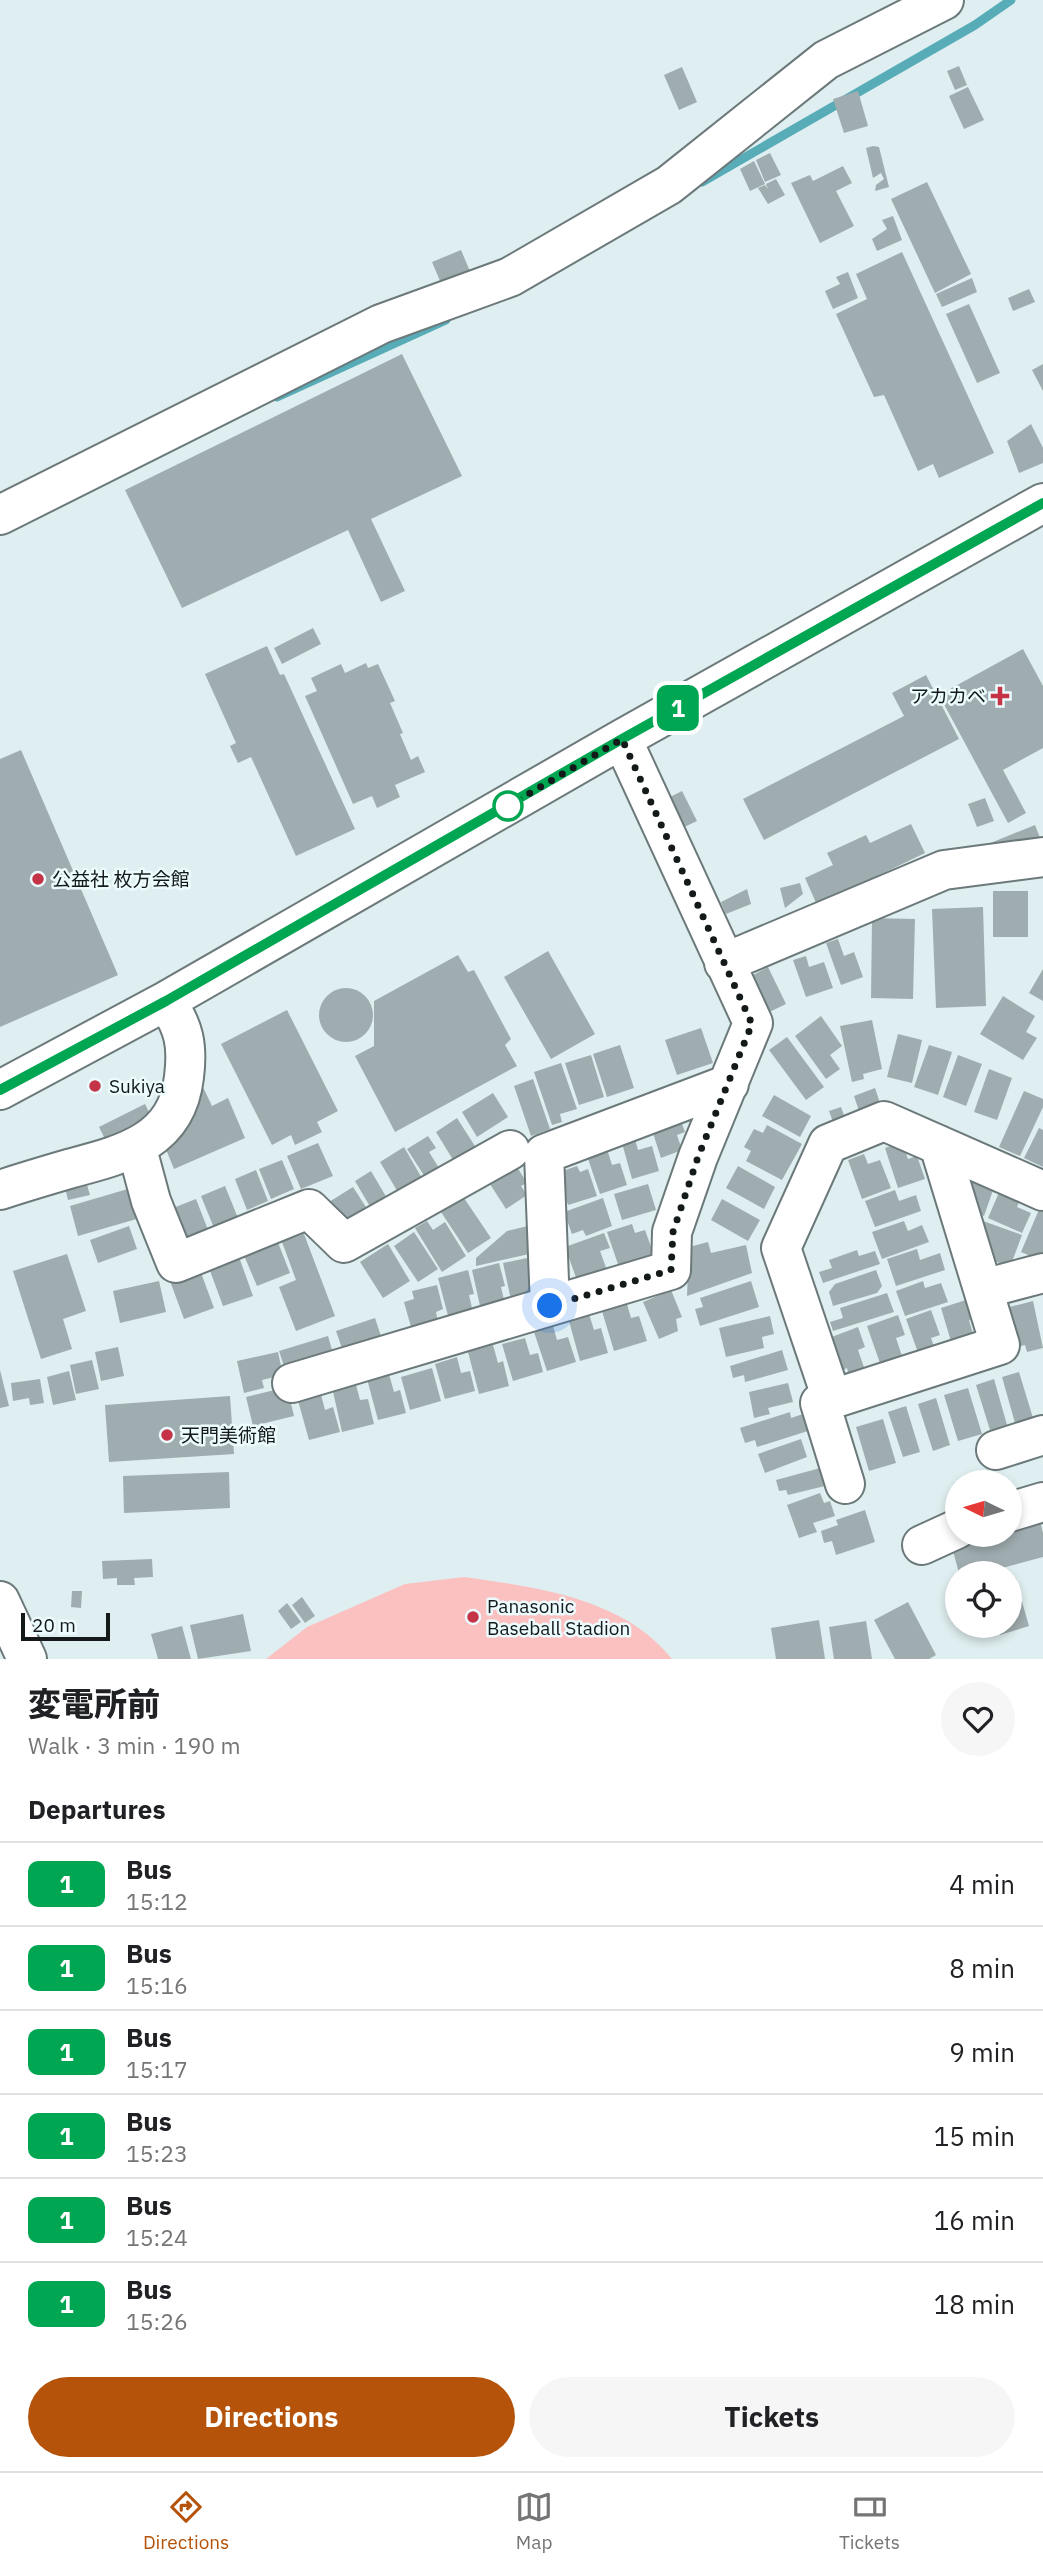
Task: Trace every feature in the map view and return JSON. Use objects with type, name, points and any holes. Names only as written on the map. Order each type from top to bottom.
[{"type":"street","points":[[0,515],[381,324],[510,277],[669,185],[826,60],[944,0]]},
{"type":"street","points":[[0,1090],[166,1001],[622,739],[1043,503]]},
{"type":"street","points":[[292,1383],[671,1270],[673,1232],[698,1157],[752,1024],[622,739]]},
{"type":"street","points":[[724,963],[944,870],[1043,856]]},
{"type":"street","points":[[0,1190],[137,1149],[165,1127],[183,1088],[187,1049],[177,1016],[166,1001]]},
{"type":"street","points":[[550,1306],[544,1154],[729,1084]]},
{"type":"street","points":[[832,1399],[781,1248],[828,1144],[884,1121],[1043,1191]]},
{"type":"street","points":[[845,1484],[820,1403],[1000,1345],[939,1145]]},
{"type":"street","points":[[137,1149],[151,1201],[177,1263],[309,1209],[344,1243],[510,1150]]},
{"type":"street","points":[[983,1289],[1043,1273]]},
{"type":"street","points":[[996,1450],[1043,1435]]},
{"type":"street","points":[[1022,1508],[1043,1502]]},
{"type":"street","points":[[922,1545],[945,1534]]},
{"type":"street","points":[[0,1601],[27,1659]]},
{"type":"shaded area","name":"Panasonic Baseball Stadion","points":[[464,1577],[549,1591],[604,1609],[652,1638],[672,1659],[266,1659],[307,1627],[405,1584]]},
{"type":"building","points":[[959,66],[967,85],[955,90],[947,71]]},
{"type":"building","points":[[682,67],[697,102],[679,110],[664,75]]},
{"type":"building","points":[[968,87],[984,120],[964,129],[949,96]]},
{"type":"building","points":[[858,91],[868,126],[844,133],[833,99]]},
{"type":"building","points":[[879,147],[889,187],[875,191],[876,185],[884,179],[881,173],[873,178],[866,148]]},
{"type":"building","points":[[770,153],[781,175],[765,182],[756,160]]},
{"type":"building","points":[[754,161],[765,184],[750,191],[740,169]]},
{"type":"building","points":[[843,166],[852,183],[836,191],[854,226],[820,243],[791,183],[810,175],[813,181]]},
{"type":"building","points":[[776,179],[785,195],[768,204],[758,188],[765,185],[768,189],[766,184]]},
{"type":"building","points":[[927,182],[971,274],[935,293],[891,199]]},
{"type":"building","points":[[893,216],[902,240],[877,251],[872,239],[887,229],[882,220]]},
{"type":"building","points":[[461,250],[472,276],[443,288],[432,262]]},
{"type":"building","points":[[902,252],[994,453],[939,478],[933,464],[918,471],[884,395],[874,397],[836,314],[867,299],[856,274]]},
{"type":"building","points":[[848,272],[858,298],[833,309],[825,291],[840,284],[836,277]]},
{"type":"building","points":[[972,278],[977,292],[942,307],[936,294]]},
{"type":"building","points":[[1029,289],[1035,302],[1013,311],[1008,298]]},
{"type":"building","points":[[969,304],[1000,373],[977,383],[946,314]]},
{"type":"building","points":[[402,354],[462,476],[371,519],[405,591],[381,602],[348,530],[182,608],[125,490]]},
{"type":"building","points":[[1043,364],[1043,391],[1032,370]]},
{"type":"building","points":[[1031,424],[1043,448],[1043,463],[1019,473],[1007,441]]},
{"type":"building","points":[[313,628],[321,644],[282,664],[274,648]]},
{"type":"building","points":[[267,646],[280,675],[284,674],[355,829],[296,856],[251,757],[238,763],[230,746],[236,743],[205,674]]},
{"type":"building","points":[[1023,649],[1043,686],[1043,748],[1003,770],[1026,813],[1008,823],[939,695]]},
{"type":"building","points":[[366,663],[368,668],[378,664],[395,701],[390,703],[411,760],[418,756],[425,772],[395,785],[400,797],[377,808],[372,796],[353,804],[305,696],[317,691],[311,678],[341,664],[345,673]]},
{"type":"building","points":[[926,675],[959,739],[764,840],[743,799],[904,716],[892,693]]},
{"type":"building","name":"公益社 枚方会館","points":[[21,750],[118,975],[0,1027],[0,759]]},
{"type":"building","points":[[682,791],[697,821],[674,832],[660,802]]},
{"type":"building","points":[[985,798],[994,821],[977,827],[968,804]]},
{"type":"building","points":[[911,824],[925,853],[817,905],[805,878],[833,865],[827,853],[866,835],[870,843]]},
{"type":"building","points":[[1035,825],[1043,845],[1031,850],[1027,840],[992,854],[988,844]]},
{"type":"building","points":[[800,883],[803,894],[785,908],[780,888]]},
{"type":"building","points":[[747,889],[751,904],[726,914],[721,902]]},
{"type":"building","points":[[993,891],[1028,891],[1028,937],[993,937]]},
{"type":"building","points":[[983,907],[986,1006],[936,1008],[932,909]]},
{"type":"building","points":[[872,918],[915,919],[913,999],[871,998]]},
{"type":"building","points":[[838,939],[844,956],[854,952],[863,977],[841,985],[826,943]]},
{"type":"building","points":[[548,951],[595,1034],[551,1059],[504,977]]},
{"type":"building","points":[[458,955],[468,972],[474,970],[511,1039],[505,1045],[517,1066],[395,1132],[355,1056],[374,1046],[374,1001]]},
{"type":"building","points":[[806,956],[809,967],[824,962],[833,988],[806,997],[793,960]]},
{"type":"building","points":[[768,967],[786,1004],[763,1015],[749,987],[753,975]]},
{"type":"building","points":[[1043,969],[1043,1001],[1029,993]]},
{"type":"building","points":[[346,988],[365,996],[373,1015],[365,1034],[346,1042],[327,1034],[319,1015],[327,996]]},
{"type":"building","points":[[1003,996],[1035,1016],[1026,1032],[1037,1038],[1023,1060],[980,1034]]},
{"type":"building","points":[[287,1010],[338,1111],[317,1122],[322,1132],[295,1145],[291,1135],[272,1145],[221,1044]]},
{"type":"building","points":[[821,1016],[842,1046],[830,1055],[840,1069],[826,1079],[795,1036]]},
{"type":"building","points":[[872,1020],[882,1069],[863,1074],[864,1079],[852,1082],[840,1026]]},
{"type":"building","points":[[701,1028],[713,1063],[677,1075],[665,1040]]},
{"type":"building","points":[[898,1034],[922,1040],[912,1083],[887,1077]]},
{"type":"building","points":[[787,1037],[824,1087],[806,1100],[769,1050]]},
{"type":"building","points":[[620,1045],[634,1088],[607,1097],[593,1054]]},
{"type":"building","points":[[929,1045],[952,1052],[938,1095],[914,1087]]},
{"type":"building","points":[[591,1055],[604,1097],[579,1105],[565,1063]]},
{"type":"building","points":[[958,1055],[982,1064],[966,1106],[943,1097]]},
{"type":"building","points":[[561,1063],[577,1109],[560,1114],[562,1122],[552,1125],[534,1072]]},
{"type":"building","points":[[989,1069],[1012,1078],[997,1120],[974,1112]]},
{"type":"building","points":[[533,1079],[550,1129],[531,1136],[514,1086]]},
{"type":"building","points":[[203,1087],[212,1106],[228,1098],[245,1138],[174,1169],[165,1147]]},
{"type":"building","points":[[875,1088],[883,1112],[862,1120],[854,1096]]},
{"type":"building","points":[[1024,1091],[1043,1099],[1043,1107],[1020,1156],[999,1147]]},
{"type":"building","points":[[493,1093],[508,1117],[477,1137],[462,1112]]},
{"type":"building","points":[[774,1095],[811,1116],[800,1137],[762,1116]]},
{"type":"building","points":[[145,1104],[155,1124],[109,1147],[99,1127]]},
{"type":"building","points":[[841,1107],[848,1126],[836,1130],[829,1111]]},
{"type":"building","points":[[457,1118],[480,1154],[458,1168],[436,1132]]},
{"type":"building","points":[[681,1121],[685,1132],[677,1135],[682,1150],[661,1158],[652,1130]]},
{"type":"building","points":[[767,1125],[802,1144],[782,1180],[746,1161],[751,1151],[744,1147],[754,1129],[763,1133]]},
{"type":"building","points":[[1039,1128],[1043,1130],[1043,1167],[1024,1158]]},
{"type":"building","points":[[428,1136],[436,1148],[429,1152],[439,1168],[425,1177],[407,1149]]},
{"type":"building","points":[[635,1139],[638,1150],[652,1146],[659,1171],[632,1179],[622,1143]]},
{"type":"building","points":[[902,1142],[908,1159],[917,1156],[925,1179],[898,1188],[885,1148]]},
{"type":"building","points":[[318,1143],[333,1176],[301,1189],[287,1156]]},
{"type":"building","points":[[606,1146],[612,1165],[620,1163],[627,1185],[600,1194],[586,1153]]},
{"type":"building","points":[[404,1147],[423,1180],[399,1194],[380,1162]]},
{"type":"building","points":[[864,1154],[868,1164],[880,1160],[891,1188],[862,1199],[848,1160]]},
{"type":"building","points":[[282,1160],[294,1189],[271,1199],[259,1169]]},
{"type":"building","points":[[967,1165],[998,1176],[984,1216],[965,1209]]},
{"type":"building","points":[[577,1166],[580,1172],[588,1169],[597,1196],[568,1205],[557,1173]]},
{"type":"building","points":[[738,1166],[775,1187],[764,1209],[726,1188]]},
{"type":"building","points":[[517,1167],[527,1183],[521,1186],[527,1195],[506,1209],[490,1184]]},
{"type":"building","points":[[256,1170],[268,1201],[247,1210],[235,1179]]},
{"type":"building","points":[[371,1171],[391,1205],[375,1215],[355,1181]]},
{"type":"building","points":[[85,1178],[90,1195],[68,1200],[64,1183]]},
{"type":"building","points":[[1004,1181],[1024,1190],[1017,1207],[1031,1213],[1022,1233],[988,1218]]},
{"type":"building","points":[[648,1184],[656,1210],[622,1220],[614,1194]]},
{"type":"building","points":[[225,1186],[238,1218],[214,1228],[201,1196]]},
{"type":"building","points":[[353,1187],[373,1218],[345,1227],[329,1202]]},
{"type":"building","points":[[131,1188],[140,1218],[78,1236],[70,1206]]},
{"type":"building","points":[[895,1190],[899,1201],[916,1195],[921,1211],[875,1227],[865,1201]]},
{"type":"building","points":[[464,1198],[491,1238],[468,1253],[441,1212]]},
{"type":"building","points":[[603,1198],[612,1226],[586,1236],[583,1230],[572,1234],[564,1212]]},
{"type":"building","points":[[196,1199],[212,1240],[184,1251],[168,1210]]},
{"type":"building","points":[[722,1199],[760,1220],[748,1241],[711,1220]]},
{"type":"building","points":[[1043,1200],[1043,1261],[1021,1252]]},
{"type":"building","points":[[427,1221],[433,1230],[445,1222],[466,1256],[442,1272],[415,1228]]},
{"type":"building","points":[[904,1221],[908,1231],[922,1225],[929,1242],[882,1259],[872,1232]]},
{"type":"building","points":[[983,1221],[1022,1235],[1010,1267],[989,1259],[974,1246]]},
{"type":"building","points":[[632,1224],[635,1233],[645,1230],[655,1258],[620,1270],[607,1232]]},
{"type":"building","points":[[532,1225],[538,1252],[476,1266],[476,1258],[507,1231]]},
{"type":"building","points":[[129,1226],[137,1249],[98,1263],[90,1240]]},
{"type":"building","points":[[414,1232],[438,1269],[418,1282],[394,1246]]},
{"type":"building","points":[[604,1233],[610,1248],[600,1251],[608,1273],[578,1283],[565,1247]]},
{"type":"building","points":[[304,1234],[335,1316],[296,1331],[279,1287],[296,1280],[282,1242]]},
{"type":"building","points":[[277,1240],[290,1273],[257,1286],[243,1253]]},
{"type":"building","points":[[708,1242],[711,1253],[746,1245],[752,1273],[687,1296],[689,1247]]},
{"type":"building","points":[[388,1244],[410,1281],[383,1298],[360,1262]]},
{"type":"building","points":[[917,1249],[920,1260],[940,1253],[945,1270],[896,1286],[887,1259]]},
{"type":"building","points":[[857,1250],[859,1256],[875,1251],[880,1264],[823,1283],[819,1272],[832,1268],[829,1260]]},
{"type":"building","points":[[67,1254],[86,1311],[63,1319],[72,1349],[41,1359],[13,1271]]},
{"type":"building","points":[[239,1257],[253,1296],[223,1306],[209,1268]]},
{"type":"building","points":[[532,1257],[540,1294],[511,1300],[503,1263]]},
{"type":"building","points":[[499,1263],[505,1286],[501,1287],[506,1309],[482,1315],[472,1270]]},
{"type":"building","points":[[200,1270],[214,1308],[184,1319],[170,1281]]},
{"type":"building","points":[[468,1270],[474,1294],[469,1295],[474,1317],[450,1323],[438,1278]]},
{"type":"building","points":[[876,1270],[882,1286],[877,1293],[833,1306],[829,1292],[835,1284]]},
{"type":"building","points":[[159,1281],[166,1312],[120,1323],[113,1291]]},
{"type":"building","points":[[751,1281],[759,1307],[700,1326],[695,1309],[703,1307],[700,1298]]},
{"type":"building","points":[[923,1281],[925,1288],[941,1283],[948,1302],[905,1316],[896,1291]]},
{"type":"building","points":[[437,1285],[443,1309],[436,1312],[439,1327],[413,1334],[404,1302],[414,1299],[412,1291]]},
{"type":"building","points":[[671,1290],[682,1317],[676,1319],[678,1331],[659,1339],[643,1302]]},
{"type":"building","points":[[887,1293],[894,1312],[833,1331],[830,1322],[843,1318],[840,1308]]},
{"type":"building","points":[[969,1299],[975,1318],[969,1320],[975,1341],[953,1348],[941,1308]]},
{"type":"building","points":[[1033,1301],[1043,1348],[1027,1352],[1025,1345],[1012,1348],[1002,1309]]},
{"type":"building","points":[[627,1304],[631,1318],[639,1316],[647,1341],[614,1351],[602,1311]]},
{"type":"building","points":[[931,1310],[940,1335],[931,1338],[937,1355],[921,1361],[906,1319]]},
{"type":"building","points":[[589,1314],[594,1330],[601,1328],[608,1353],[580,1361],[569,1321]]},
{"type":"building","points":[[898,1315],[905,1335],[896,1338],[903,1359],[881,1366],[867,1326]]},
{"type":"building","points":[[770,1316],[774,1334],[762,1337],[764,1348],[726,1357],[719,1328]]},
{"type":"building","points":[[375,1318],[384,1345],[345,1357],[336,1331]]},
{"type":"building","points":[[553,1326],[557,1340],[568,1337],[576,1362],[547,1371],[534,1332]]},
{"type":"building","points":[[858,1327],[865,1347],[858,1350],[865,1370],[849,1376],[847,1368],[841,1371],[829,1338]]},
{"type":"building","points":[[328,1336],[335,1360],[287,1375],[279,1351]]},
{"type":"building","points":[[525,1338],[530,1355],[538,1353],[543,1372],[513,1381],[502,1344]]},
{"type":"building","points":[[493,1345],[498,1363],[503,1361],[509,1386],[479,1394],[468,1352]]},
{"type":"building","points":[[118,1347],[124,1376],[101,1381],[95,1352]]},
{"type":"building","points":[[782,1350],[788,1370],[745,1382],[744,1375],[733,1378],[730,1366]]},
{"type":"building","points":[[278,1352],[283,1375],[262,1380],[264,1388],[244,1393],[237,1361]]},
{"type":"building","points":[[457,1357],[461,1373],[470,1371],[475,1391],[445,1399],[435,1364]]},
{"type":"building","points":[[92,1360],[99,1389],[76,1394],[70,1365]]},
{"type":"building","points":[[432,1368],[441,1401],[410,1410],[401,1377]]},
{"type":"building","points":[[0,1370],[9,1406],[0,1408]]},
{"type":"building","points":[[69,1371],[76,1400],[53,1405],[47,1377]]},
{"type":"building","points":[[1019,1372],[1033,1418],[1015,1423],[1002,1377]]},
{"type":"building","points":[[389,1374],[394,1392],[400,1390],[406,1413],[378,1420],[367,1379]]},
{"type":"building","points":[[40,1379],[44,1403],[30,1405],[29,1398],[13,1401],[11,1383]]},
{"type":"building","points":[[994,1379],[1007,1425],[990,1430],[976,1385]]},
{"type":"building","points":[[355,1381],[360,1400],[368,1399],[374,1424],[342,1432],[332,1387]]},
{"type":"building","points":[[788,1383],[793,1402],[768,1408],[770,1414],[754,1418],[749,1392]]},
{"type":"building","points":[[287,1387],[294,1416],[253,1426],[246,1397]]},
{"type":"building","points":[[968,1388],[982,1434],[958,1441],[944,1395]]},
{"type":"building","points":[[320,1391],[325,1410],[333,1407],[340,1432],[309,1440],[297,1397]]},
{"type":"building","points":[[230,1396],[234,1454],[109,1462],[105,1405]]},
{"type":"building","points":[[936,1398],[950,1445],[933,1451],[918,1404]]},
{"type":"building","points":[[906,1406],[920,1452],[903,1457],[888,1412]]},
{"type":"building","points":[[790,1412],[791,1418],[803,1414],[808,1431],[757,1447],[755,1440],[745,1443],[740,1428]]},
{"type":"building","points":[[883,1419],[896,1463],[869,1471],[856,1427]]},
{"type":"building","points":[[801,1439],[807,1457],[765,1473],[758,1454]]},
{"type":"building","points":[[824,1467],[829,1485],[788,1495],[786,1490],[779,1491],[776,1480]]},
{"type":"building","points":[[229,1472],[230,1508],[124,1513],[123,1476]]},
{"type":"building","points":[[820,1493],[824,1503],[830,1501],[835,1516],[813,1523],[817,1532],[799,1538],[787,1505]]},
{"type":"building","points":[[865,1510],[875,1542],[836,1555],[832,1541],[824,1543],[821,1531],[838,1525],[836,1520]]},
{"type":"building","points":[[1038,1513],[1043,1533],[1043,1557],[1022,1563],[956,1561],[952,1547],[1022,1547],[1022,1517]]},
{"type":"building","points":[[152,1559],[153,1577],[134,1578],[135,1585],[117,1585],[117,1578],[103,1579],[102,1561]]},
{"type":"building","points":[[72,1591],[82,1591],[81,1608],[71,1607]]},
{"type":"building","points":[[302,1597],[315,1616],[305,1623],[292,1605]]},
{"type":"building","points":[[908,1602],[936,1655],[929,1659],[895,1659],[874,1620]]},
{"type":"building","points":[[1022,1602],[1029,1626],[1022,1628]]},
{"type":"building","points":[[287,1603],[301,1622],[291,1629],[278,1611]]},
{"type":"building","points":[[243,1614],[251,1651],[198,1659],[190,1625]]},
{"type":"building","points":[[819,1620],[825,1659],[776,1659],[771,1628]]},
{"type":"building","points":[[866,1621],[872,1659],[834,1659],[829,1627]]},
{"type":"building","points":[[182,1626],[191,1659],[158,1659],[151,1634]]},
{"type":"waterway","points":[[702,182],[975,25],[1011,0]]},
{"type":"waterway","points":[[277,397],[446,320]]},
{"type":"bus line","name":"1","points":[[0,1090],[166,1001],[622,739],[1043,503]]},
{"type":"place","name":"アカカベ","points":[[1000,696]]},
{"type":"place","name":"公益社 枚方会館","points":[[38,879]]},
{"type":"place","name":"Sukiya","points":[[95,1086]]},
{"type":"place","name":"天門美術館","points":[[167,1435]]},
{"type":"place","name":"Panasonic Baseball Stadion","points":[[473,1617]]},
{"type":"route","points":[[508,806],[622,739],[752,1024],[698,1157],[673,1232],[671,1270],[550,1306]]}]
